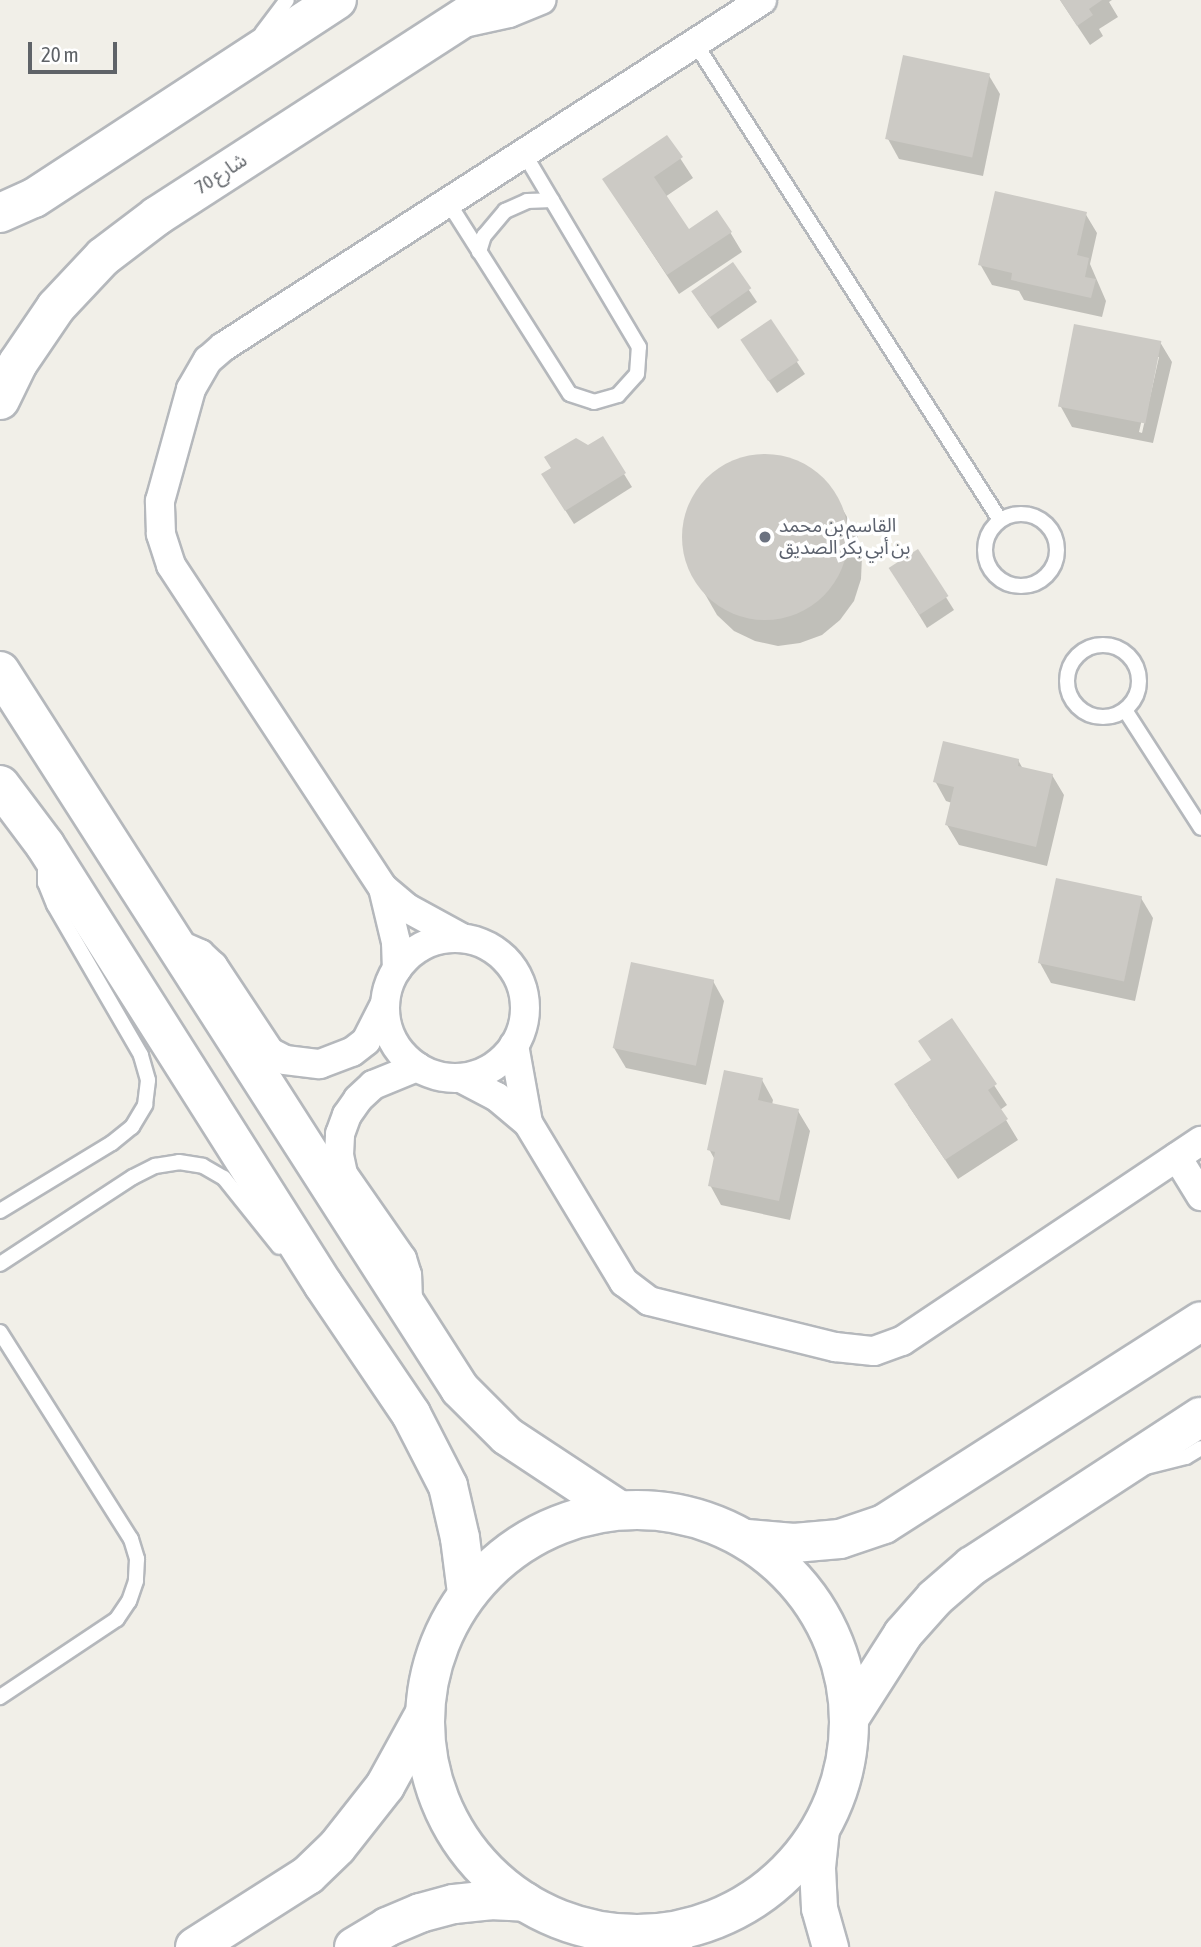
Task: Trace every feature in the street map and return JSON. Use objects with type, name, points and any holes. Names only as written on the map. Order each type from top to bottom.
[{"type":"main road","points":[[0,213],[34,198],[337,0]]},
{"type":"main road","name":"شارع 70","points":[[0,400],[18,363],[56,307],[103,257],[157,216],[491,0]]},
{"type":"main road","points":[[0,671],[460,1389],[507,1436],[619,1510]]},
{"type":"main road","points":[[0,785],[45,845],[323,1284],[411,1414],[448,1486],[460,1538],[467,1593]]},
{"type":"main road","points":[[747,1539],[794,1543],[840,1539],[884,1524],[1201,1321]]},
{"type":"main road","points":[[850,1717],[903,1634],[935,1598],[972,1566],[1201,1417]]},
{"type":"main road","points":[[619,1510],[674,1513],[707,1521],[747,1539],[789,1573],[822,1615],[843,1665],[850,1717],[844,1775],[821,1829],[799,1860],[771,1886],[739,1908],[704,1923],[678,1929],[628,1934],[574,1924],[525,1902],[486,1871],[470,1853],[450,1822],[435,1788],[426,1752],[424,1715],[430,1672],[445,1631],[467,1593],[491,1567],[519,1545],[550,1528],[584,1516],[619,1510]]},
{"type":"main road","points":[[195,1947],[308,1875],[337,1847],[386,1786],[424,1715]]},
{"type":"main road","points":[[354,1947],[387,1927],[420,1913],[454,1904],[490,1900],[525,1902]]},
{"type":"street","points":[[449,27],[509,13],[542,0]]},
{"type":"street","points":[[397,969],[391,914],[383,888],[171,565],[161,534],[160,500],[191,389],[208,360],[223,347],[762,0]]},
{"type":"street","points":[[383,888],[407,908],[462,938],[499,954],[513,969],[521,986],[525,1006],[523,1027],[514,1045],[500,1061],[482,1073],[461,1078],[446,1078],[417,1067],[393,1041],[386,1024],[384,1006]]},
{"type":"street","points":[[176,943],[200,954],[213,966],[270,1052],[285,1060],[320,1064],[352,1052],[366,1041],[384,1006],[388,987],[397,969],[425,945],[462,938]]},
{"type":"street","points":[[514,1045],[528,1123]]},
{"type":"street","points":[[408,1311],[407,1275],[402,1259],[344,1174],[340,1144],[347,1115],[358,1098],[373,1085],[417,1067]]},
{"type":"street","points":[[461,1078],[497,1097],[528,1123],[624,1282],[649,1301],[835,1347],[874,1351],[902,1341],[1201,1141]]},
{"type":"street","points":[[1177,1157],[1201,1196]]},
{"type":"street","points":[[821,1829],[817,1868],[819,1908],[830,1947]]},
{"type":"street","points":[[628,1934],[674,1947]]},
{"type":"lane","points":[[239,64],[287,0]]},
{"type":"lane","points":[[695,43],[999,520]]},
{"type":"lane","points":[[448,202],[570,394],[594,402],[618,395],[637,374],[639,347],[524,153]]},
{"type":"lane","points":[[479,252],[484,236],[505,211],[527,201],[552,200]]},
{"type":"lane","points":[[1017,514],[1036,516],[1051,528],[1058,546],[1055,565],[1043,579],[1025,586],[1016,585],[1006,583],[991,571],[985,554],[988,535],[999,520],[1017,514]]},
{"type":"lane","points":[[1099,645],[1118,648],[1133,659],[1139,677],[1136,696],[1125,710],[1107,717],[1088,714],[1074,703],[1067,685],[1070,666],[1081,652],[1099,645]]},
{"type":"lane","points":[[1125,710],[1201,828]]},
{"type":"lane","points":[[0,1211],[132,1127],[145,1105],[148,1080],[141,1055],[54,905],[45,883],[45,845]]},
{"type":"lane","points":[[0,1264],[133,1177],[155,1166],[179,1162],[203,1166],[224,1178],[286,1256],[302,1272],[323,1284]]},
{"type":"lane","points":[[0,1332],[131,1539],[136,1559],[136,1581],[129,1601],[117,1619],[0,1697]]},
{"type":"lane","points":[[1121,1469],[1154,1466],[1186,1458],[1201,1448]]},
{"type":"building","points":[[1060,0],[1102,0],[1089,9],[1093,15],[1077,26]]},
{"type":"building","points":[[903,55],[990,74],[972,158],[885,139]]},
{"type":"building","points":[[667,135],[683,157],[654,177],[689,229],[717,210],[732,232],[667,275],[602,179]]},
{"type":"building","points":[[995,191],[1087,212],[1077,255],[1089,258],[1085,277],[1096,279],[1091,298],[1011,280],[1012,273],[978,265]]},
{"type":"building","points":[[733,262],[751,288],[710,317],[691,291]]},
{"type":"building","points":[[771,319],[799,360],[768,381],[740,340]]},
{"type":"building","points":[[1074,324],[1161,341],[1145,423],[1058,406]]},
{"type":"building","points":[[603,436],[626,473],[565,511],[541,474],[551,468],[544,457],[576,438],[588,445]]},
{"type":"building","name":"القاسم بن محمد بن أبي بكر الصديق","points":[[765,454],[797,461],[811,468],[823,479],[834,491],[841,505],[848,537],[841,569],[834,583],[823,595],[811,606],[797,613],[765,620],[733,613],[719,606],[707,595],[696,583],[689,569],[682,537],[689,505],[696,491],[707,479],[719,468],[733,461]]},
{"type":"building","points":[[918,549],[948,596],[919,615],[889,568]]},
{"type":"building","points":[[943,741],[1019,759],[1018,766],[1053,774],[1036,847],[945,825],[954,787],[933,782]]},
{"type":"building","points":[[1056,878],[1142,896],[1124,981],[1038,963]]},
{"type":"building","points":[[631,962],[714,980],[696,1066],[613,1048]]},
{"type":"building","points":[[952,1018],[997,1084],[988,1090],[1008,1119],[945,1160],[894,1084],[931,1060],[918,1041]]},
{"type":"building","points":[[724,1070],[763,1078],[758,1100],[799,1109],[779,1201],[708,1186],[715,1152],[707,1150]]},
{"type":"place","name":"القاسم بن محمد بن أبي بكر الصديق","points":[[765,537]]}]
